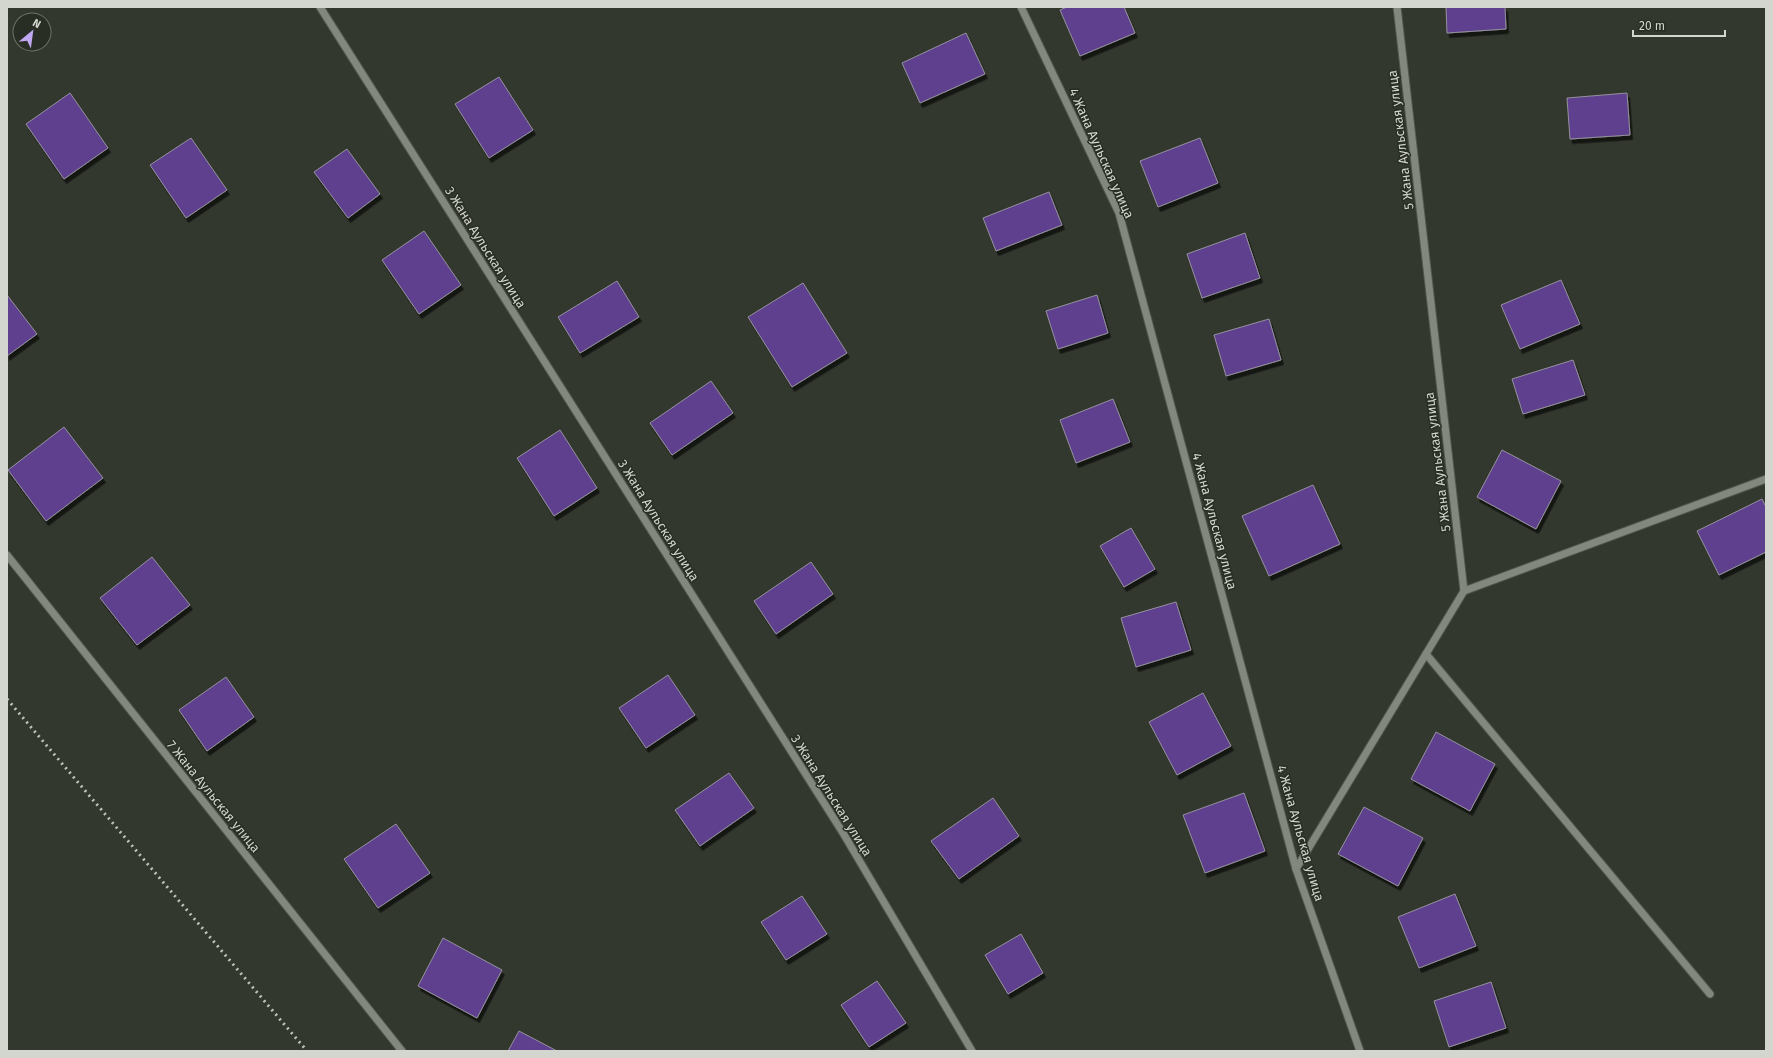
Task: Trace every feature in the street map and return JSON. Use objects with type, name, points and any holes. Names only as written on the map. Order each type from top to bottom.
[{"type":"street","name":"3 Жана Аульская улица","points":[[320,7],[843,833],[972,1051]]},
{"type":"street","name":"4 Жана Аульская улица","points":[[1021,7],[1119,213],[1296,869],[1360,1051]]},
{"type":"street","name":"5 Жана Аульская улица","points":[[1397,7],[1464,591]]},
{"type":"street","points":[[1296,869],[1464,591],[1766,479]]},
{"type":"street","name":"7 Жана Аульская улица","points":[[7,555],[402,1051]]},
{"type":"street","points":[[1426,654],[1710,994]]},
{"type":"building","points":[[1067,7],[1124,7],[1135,33],[1080,56],[1060,10]]},
{"type":"building","points":[[1446,7],[1505,7],[1506,29],[1447,33]]},
{"type":"building","points":[[966,33],[985,74],[920,103],[902,63]]},
{"type":"building","points":[[499,77],[533,130],[489,158],[455,104]]},
{"type":"building","points":[[70,93],[108,148],[64,179],[26,124]]},
{"type":"building","points":[[1627,93],[1630,135],[1570,139],[1567,98]]},
{"type":"building","points":[[191,138],[227,190],[186,218],[150,165]]},
{"type":"building","points":[[1200,138],[1218,183],[1158,207],[1140,161]]},
{"type":"building","points":[[347,149],[380,194],[348,218],[314,172]]},
{"type":"building","points":[[1049,192],[1062,225],[996,251],[983,218]]},
{"type":"building","points":[[424,231],[461,285],[419,314],[382,260]]},
{"type":"building","points":[[1245,233],[1260,278],[1202,298],[1187,254]]},
{"type":"building","points":[[1561,280],[1580,324],[1520,349],[1501,305]]},
{"type":"building","points":[[617,281],[639,317],[580,353],[558,317]]},
{"type":"building","points":[[803,283],[847,353],[792,387],[748,317]]},
{"type":"building","points":[[7,295],[37,334],[7,356]]},
{"type":"building","points":[[1097,295],[1108,333],[1058,349],[1046,311]]},
{"type":"building","points":[[1269,319],[1281,360],[1226,376],[1214,335]]},
{"type":"building","points":[[1573,360],[1585,395],[1523,414],[1512,379]]},
{"type":"building","points":[[711,381],[733,413],[672,455],[650,423]]},
{"type":"building","points":[[1113,399],[1130,442],[1076,463],[1060,420]]},
{"type":"building","points":[[64,427],[103,478],[46,521],[8,470]]},
{"type":"building","points":[[560,430],[597,488],[554,516],[517,458]]},
{"type":"building","points":[[1502,450],[1561,481],[1536,529],[1477,497]]},
{"type":"building","points":[[1313,485],[1340,544],[1269,576],[1242,516]]},
{"type":"building","points":[[1762,499],[1766,507],[1766,552],[1719,575],[1697,531]]},
{"type":"building","points":[[1131,528],[1155,569],[1124,587],[1100,546]]},
{"type":"building","points":[[152,557],[190,605],[137,645],[100,598]]},
{"type":"building","points":[[811,562],[833,594],[776,634],[754,601]]},
{"type":"building","points":[[1176,602],[1191,650],[1136,667],[1121,618]]},
{"type":"building","points":[[668,675],[695,715],[646,748],[619,708]]},
{"type":"building","points":[[226,677],[254,717],[207,751],[179,710]]},
{"type":"building","points":[[1203,693],[1231,746],[1177,775],[1149,722]]},
{"type":"building","points":[[1436,732],[1495,764],[1470,811],[1411,779]]},
{"type":"building","points":[[729,773],[754,808],[700,846],[675,810]]},
{"type":"building","points":[[1244,793],[1265,851],[1205,873],[1183,815]]},
{"type":"building","points":[[993,798],[1019,836],[959,879],[931,841]]},
{"type":"building","points":[[1364,807],[1423,838],[1398,886],[1338,854]]},
{"type":"building","points":[[396,824],[430,873],[378,908],[344,859]]},
{"type":"building","points":[[1455,894],[1476,946],[1419,968],[1398,917]]},
{"type":"building","points":[[802,896],[827,934],[786,960],[761,922]]},
{"type":"building","points":[[1021,934],[1043,973],[1008,994],[985,955]]},
{"type":"building","points":[[443,938],[502,970],[477,1018],[418,986]]},
{"type":"building","points":[[877,981],[906,1023],[869,1047],[841,1005]]},
{"type":"building","points":[[1491,982],[1506,1028],[1449,1047],[1434,1001]]},
{"type":"building","points":[[519,1031],[557,1051],[508,1051]]},
{"type":"railway","points":[[7,699],[307,1051]]}]
